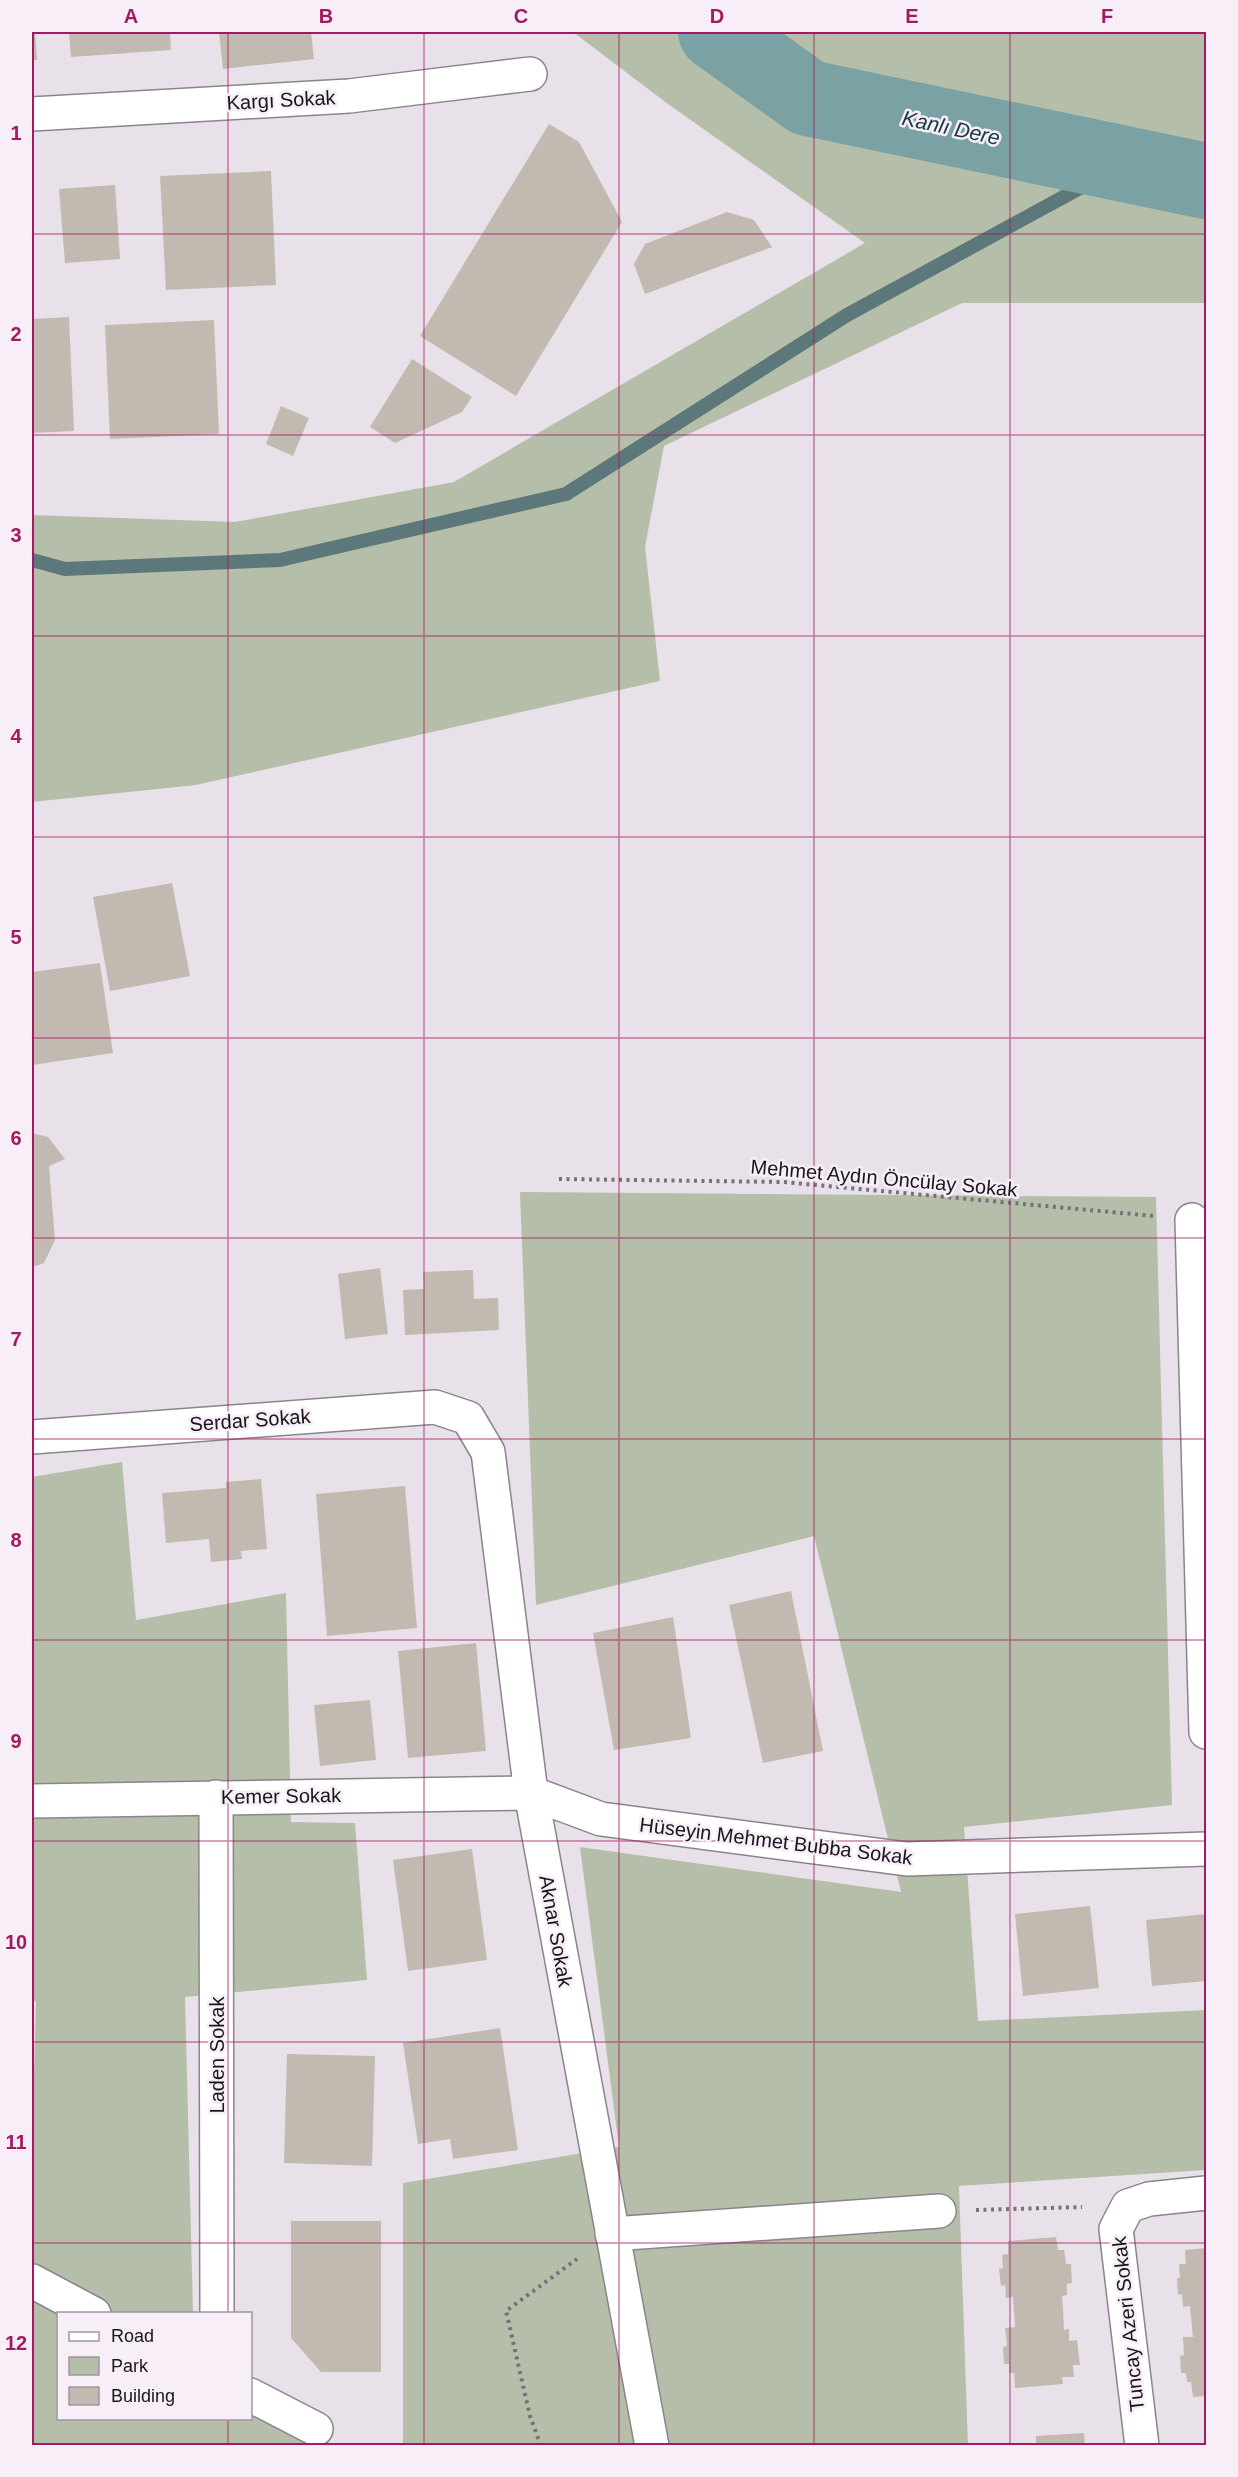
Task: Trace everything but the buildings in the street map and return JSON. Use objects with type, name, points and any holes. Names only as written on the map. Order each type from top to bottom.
[{"type":"street","name":"Kargı Sokak","points":[[32,114],[349,96],[530,74]]},
{"type":"street","points":[[1192,1220],[1206,1732]]},
{"type":"street","name":"Serdar Sokak","points":[[32,1437],[435,1407],[468,1418]]},
{"type":"street","name":"Aknar Sokak","points":[[468,1418],[488,1452],[531,1793],[652,2445]]},
{"type":"street","name":"Kemer Sokak","points":[[32,1801],[531,1793]]},
{"type":"street","name":"Hüseyin Mehmet Bubba Sokak","points":[[531,1793],[601,1819],[907,1859],[1206,1849]]},
{"type":"street","name":"Laden Sokak","points":[[216,1797],[217,2312]]},
{"type":"street","points":[[1128,2206],[1149,2199],[1206,2193]]},
{"type":"street","name":"Tuncay Azeri Sokak","points":[[1128,2206],[1116,2229],[1142,2445]]},
{"type":"street","points":[[612,2234],[939,2211]]},
{"type":"street","points":[[32,2281],[92,2312]]},
{"type":"street","points":[[252,2396],[316,2429]]},
{"type":"path","name":"Mehmet Aydın Öncülay Sokak","points":[[559,1179],[783,1182],[1192,1220]]},
{"type":"path","points":[[939,2211],[1128,2206]]},
{"type":"path","points":[[541,2445],[530,2416],[506,2311],[612,2234]]},
{"type":"green space","points":[[573,32],[1206,32],[1206,303],[962,303],[664,446],[645,547],[660,681],[196,785],[32,802],[32,515],[235,522],[454,482],[865,243],[668,104]]},
{"type":"green space","points":[[520,1192],[1156,1197],[1172,1805],[964,1827],[978,2021],[1206,2010],[1206,2170],[959,2186],[968,2446],[403,2445],[403,2183],[619,2147],[580,1847],[901,1892],[814,1536],[536,1605]]},
{"type":"green space","points":[[122,1462],[136,1620],[286,1593],[291,1822],[355,1823],[367,1980],[185,1997],[193,2312],[57,2312],[57,2420],[252,2420],[252,2415],[336,2445],[32,2445],[32,2144],[36,2001],[32,2001],[32,1477]]},
{"type":"waterway","name":"Kanlı Dere","points":[[716,32],[808,98],[1206,181]]},
{"type":"waterway","points":[[32,560],[65,569],[280,560],[566,494],[847,315],[1124,164]]}]
